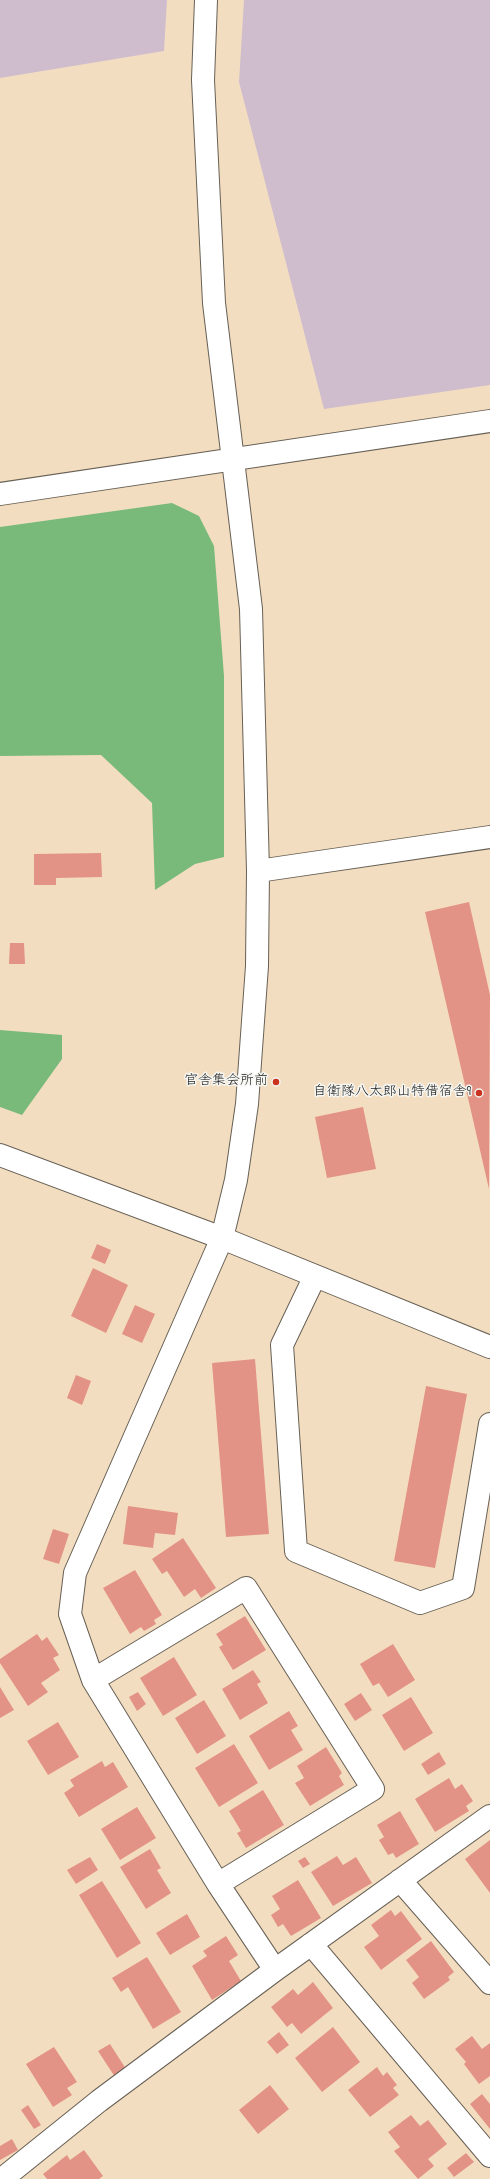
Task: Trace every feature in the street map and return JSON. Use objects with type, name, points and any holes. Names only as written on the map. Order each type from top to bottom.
[{"type":"street","points":[[206,0],[203,80],[214,303],[251,609],[258,871],[256,966],[247,1104],[236,1180],[222,1238],[75,1573],[70,1614],[93,1680],[218,1884],[275,1970]]},
{"type":"street","points":[[0,494],[490,421]]},
{"type":"street","points":[[258,871],[490,837]]},
{"type":"street","points":[[0,1155],[222,1238],[490,1346]]},
{"type":"street","points":[[315,1276],[282,1345],[296,1551],[420,1603],[463,1588],[490,1424]]},
{"type":"street","points":[[93,1680],[246,1588],[373,1789],[218,1884]]},
{"type":"street","points":[[2,2179],[99,2101],[275,1970],[490,1816]]},
{"type":"street","points":[[400,1880],[490,1983]]},
{"type":"street","points":[[311,1944],[490,2156]]},
{"type":"shaded area","points":[[0,0],[167,0],[164,51],[0,78]]},
{"type":"shaded area","points":[[244,0],[490,0],[490,385],[324,409],[239,82]]},
{"type":"green space","points":[[172,503],[199,516],[214,546],[224,676],[224,857],[195,864],[155,890],[152,803],[101,755],[0,756],[0,527]]},
{"type":"green space","points":[[0,1030],[62,1035],[62,1059],[22,1115],[0,1107]]},
{"type":"building","points":[[101,853],[102,877],[56,878],[56,885],[34,885],[34,854]]},
{"type":"building","name":"自衛隊八太郎山特借宿舎9","points":[[469,902],[490,995],[489,1189],[425,912]]},
{"type":"building","points":[[10,943],[24,943],[25,964],[9,964]]},
{"type":"building","points":[[363,1107],[376,1169],[327,1178],[315,1117]]},
{"type":"building","points":[[97,1244],[111,1250],[105,1264],[91,1258]]},
{"type":"building","points":[[93,1268],[128,1285],[106,1333],[71,1316]]},
{"type":"building","points":[[135,1305],[155,1314],[142,1343],[122,1334]]},
{"type":"building","points":[[255,1359],[269,1534],[226,1537],[212,1363]]},
{"type":"building","points":[[76,1375],[91,1381],[82,1405],[67,1398]]},
{"type":"building","points":[[426,1386],[467,1394],[435,1568],[394,1561]]},
{"type":"building","points":[[128,1506],[178,1513],[175,1535],[155,1533],[153,1548],[123,1544]]},
{"type":"building","points":[[53,1529],[69,1534],[59,1564],[43,1559]]},
{"type":"building","points":[[183,1538],[216,1588],[201,1598],[195,1589],[184,1597],[167,1571],[162,1574],[152,1559]]},
{"type":"building","points":[[135,1570],[162,1615],[154,1620],[156,1624],[144,1631],[141,1627],[130,1634],[103,1588]]},
{"type":"building","points":[[245,1616],[266,1650],[233,1670],[219,1647],[223,1645],[216,1634]]},
{"type":"building","points":[[37,1634],[42,1641],[47,1637],[59,1655],[53,1658],[60,1670],[41,1683],[48,1692],[28,1706],[0,1663],[0,1659]]},
{"type":"building","points":[[393,1644],[415,1680],[388,1697],[379,1683],[373,1686],[360,1664]]},
{"type":"building","points":[[174,1657],[197,1695],[163,1716],[140,1678]]},
{"type":"building","points":[[253,1670],[261,1682],[257,1684],[268,1703],[240,1720],[222,1689]]},
{"type":"building","points":[[0,1687],[14,1710],[0,1718]]},
{"type":"building","points":[[138,1692],[146,1704],[137,1711],[129,1697]]},
{"type":"building","points":[[361,1693],[372,1710],[355,1721],[344,1704]]},
{"type":"building","points":[[411,1697],[433,1733],[404,1751],[382,1715]]},
{"type":"building","points":[[204,1700],[226,1736],[197,1754],[175,1718]]},
{"type":"building","points":[[289,1711],[298,1726],[291,1730],[303,1750],[269,1770],[249,1736]]},
{"type":"building","points":[[58,1722],[79,1757],[48,1775],[27,1741]]},
{"type":"building","points":[[234,1744],[258,1783],[219,1807],[195,1768]]},
{"type":"building","points":[[326,1747],[342,1773],[339,1776],[344,1785],[310,1806],[295,1783],[304,1778],[297,1766]]},
{"type":"building","points":[[439,1752],[446,1764],[428,1775],[421,1764]]},
{"type":"building","points":[[102,1761],[105,1767],[113,1762],[128,1787],[79,1817],[64,1793],[74,1786],[70,1780]]},
{"type":"building","points":[[449,1778],[455,1789],[462,1784],[473,1801],[466,1806],[469,1811],[435,1832],[415,1799]]},
{"type":"building","points":[[263,1790],[284,1825],[246,1848],[237,1833],[241,1831],[229,1811]]},
{"type":"building","points":[[137,1807],[156,1838],[120,1860],[101,1829]]},
{"type":"building","points":[[400,1811],[419,1844],[396,1858],[393,1853],[388,1855],[379,1840],[384,1837],[377,1825]]},
{"type":"building","points":[[490,1840],[490,1893],[465,1859]]},
{"type":"building","points":[[150,1849],[161,1868],[157,1870],[171,1893],[146,1909],[120,1867]]},
{"type":"building","points":[[337,1856],[343,1865],[356,1857],[372,1883],[333,1906],[311,1872]]},
{"type":"building","points":[[90,1857],[98,1870],[76,1884],[67,1870]]},
{"type":"building","points":[[305,1857],[310,1864],[303,1868],[298,1861]]},
{"type":"building","points":[[298,1880],[321,1918],[291,1936],[283,1924],[278,1927],[271,1915],[280,1909],[272,1896]]},
{"type":"building","points":[[102,1881],[141,1943],[117,1958],[79,1895]]},
{"type":"building","points":[[391,1910],[395,1916],[401,1911],[422,1939],[381,1970],[364,1947],[379,1936],[371,1925]]},
{"type":"building","points":[[187,1914],[200,1937],[170,1955],[156,1933]]},
{"type":"building","points":[[226,1936],[238,1955],[229,1961],[241,1981],[212,2000],[192,1966],[207,1956],[203,1951]]},
{"type":"building","points":[[431,1941],[454,1972],[448,1977],[450,1980],[424,1999],[412,1983],[419,1977],[406,1960]]},
{"type":"building","points":[[147,1957],[181,2012],[153,2029],[128,1987],[121,1992],[112,1978]]},
{"type":"building","points":[[313,1982],[333,2008],[301,2034],[292,2023],[287,2027],[271,2007],[293,1989],[298,1995]]},
{"type":"building","points":[[333,2027],[360,2062],[322,2092],[295,2058]]},
{"type":"building","points":[[279,2032],[289,2045],[277,2054],[267,2042]]},
{"type":"building","points":[[472,2036],[482,2049],[490,2043],[490,2076],[479,2084],[464,2064],[466,2062],[455,2049]]},
{"type":"building","points":[[110,2044],[126,2069],[115,2077],[98,2051]]},
{"type":"building","points":[[54,2047],[77,2082],[67,2088],[72,2095],[53,2107],[26,2064]]},
{"type":"building","points":[[377,2067],[383,2076],[387,2072],[397,2085],[393,2088],[399,2095],[370,2117],[348,2090]]},
{"type":"building","points":[[270,2085],[289,2109],[258,2134],[239,2110]]},
{"type":"building","points":[[482,2094],[490,2104],[490,2129],[470,2104]]},
{"type":"building","points":[[28,2105],[41,2125],[34,2129],[21,2110]]},
{"type":"building","points":[[411,2115],[420,2126],[428,2120],[447,2144],[428,2159],[434,2166],[418,2179],[394,2151],[400,2147],[388,2132]]},
{"type":"building","points":[[12,2139],[18,2150],[0,2160],[0,2146]]},
{"type":"building","points":[[84,2150],[103,2176],[99,2179],[47,2179],[43,2174],[67,2155],[70,2160]]},
{"type":"building","points":[[466,2153],[474,2162],[454,2177],[447,2168]]},
{"type":"place","name":"官舎集会所前","points":[[276,1082]]},
{"type":"place","name":"自衛隊八太郎山特借宿舎9","points":[[479,1093]]}]
